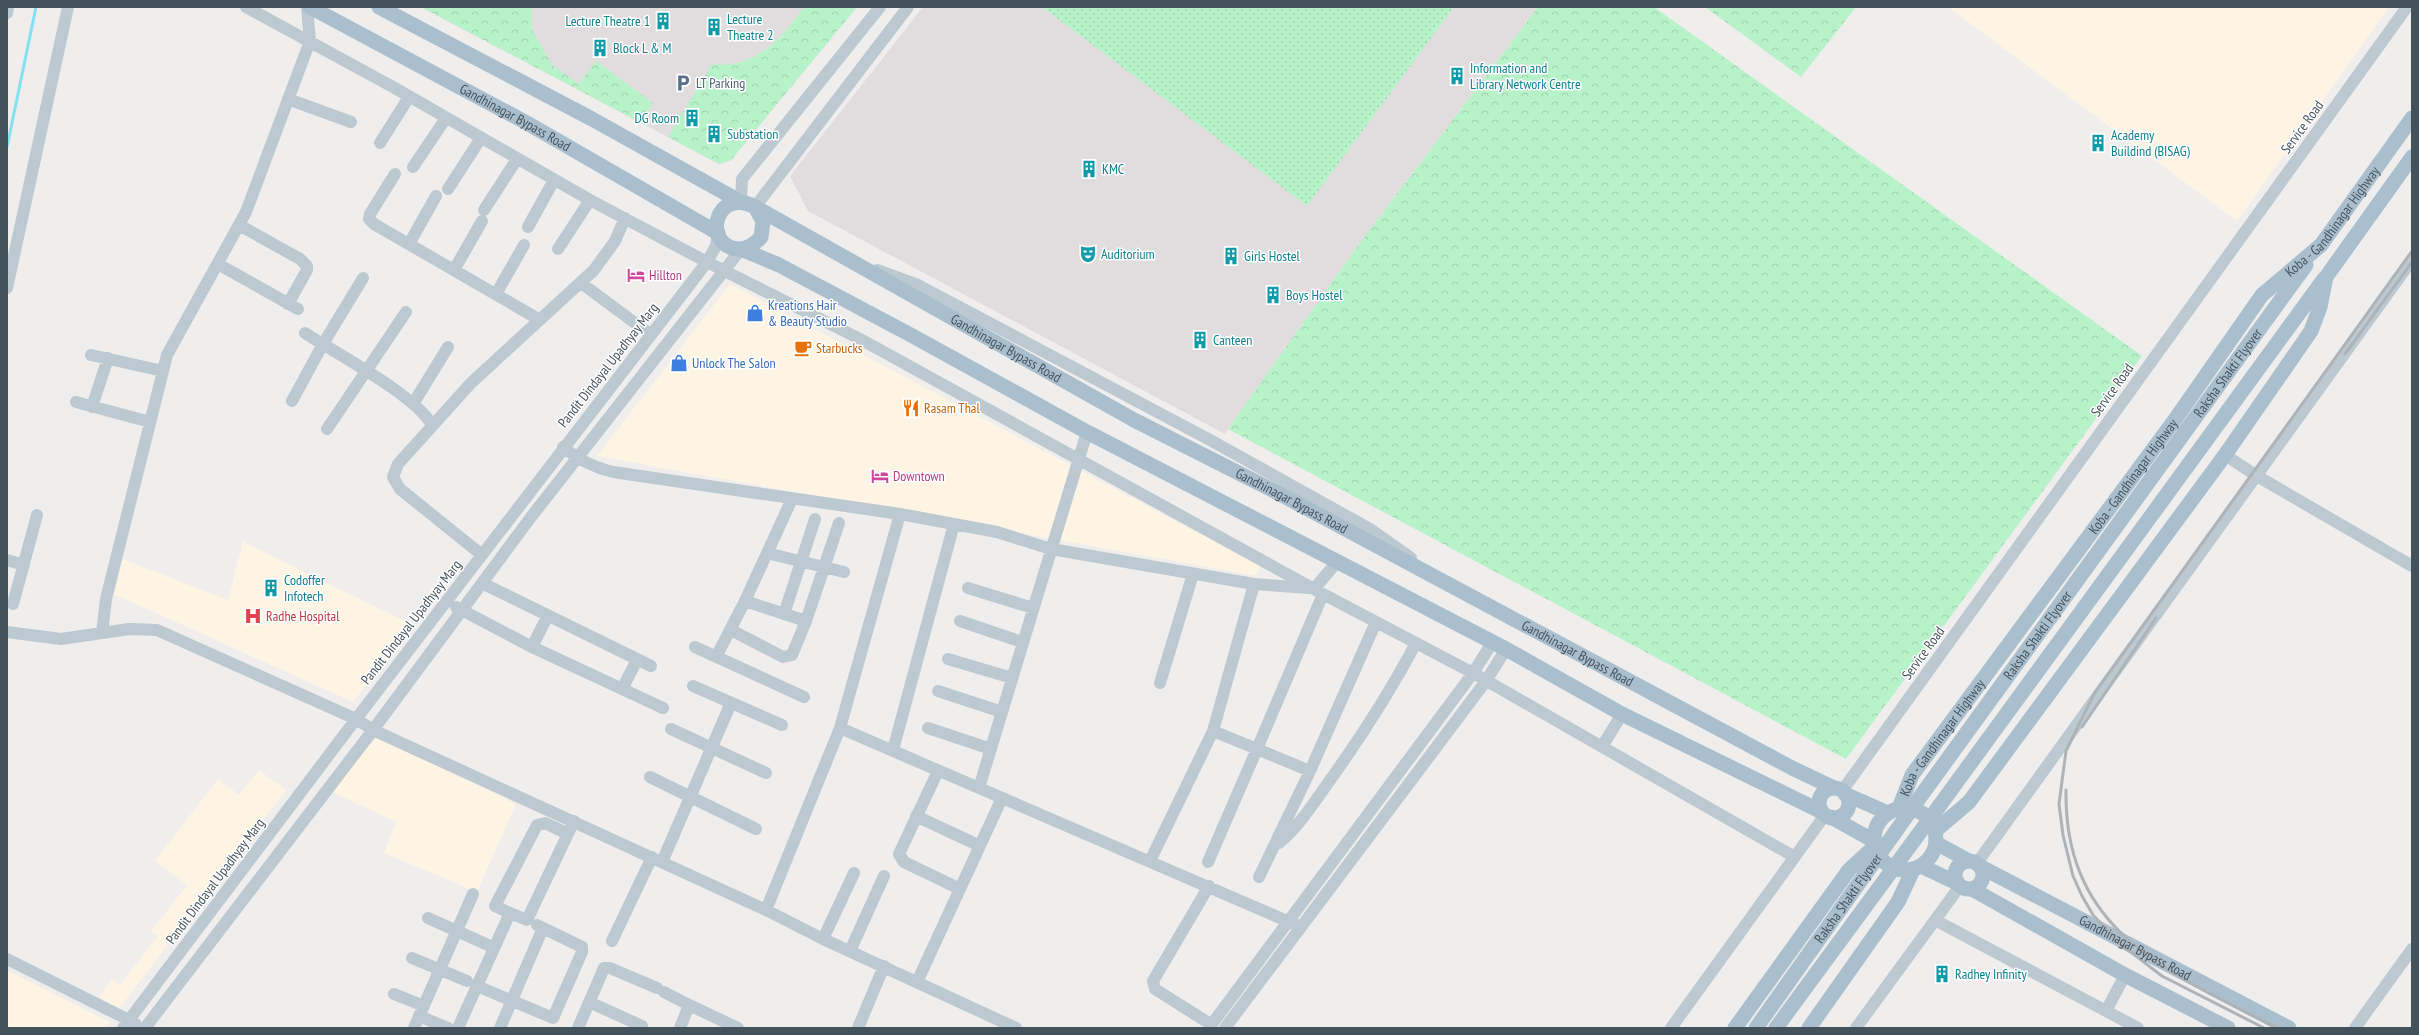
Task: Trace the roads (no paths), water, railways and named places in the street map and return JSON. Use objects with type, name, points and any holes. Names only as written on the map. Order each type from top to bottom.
[{"type":"main road","name":"Gandhinagar Bypass Road","points":[[310,7],[527,123],[718,233]]},
{"type":"main road","name":"Gandhinagar Bypass Road","points":[[379,7],[592,119],[748,204],[1134,420],[1287,498],[1455,590],[1792,768],[1840,791],[1894,810]]},
{"type":"main road","name":"Koba - Gandhinagar Highway","points":[[1894,810],[1912,775],[2174,421],[2262,295],[2321,245],[2412,118]]},
{"type":"main road","name":"Koba - Gandhinagar Highway","points":[[1936,837],[1969,802],[2225,455],[2311,331],[2320,307],[2326,277],[2412,157]]},
{"type":"main road","points":[[741,249],[756,243],[764,229],[760,213],[748,204],[733,202],[721,211],[717,218],[718,233],[727,245],[741,249],[778,266],[909,334],[1087,432],[1499,646],[1622,714],[1826,815],[1874,844],[1880,858],[1888,865],[1899,870],[1917,868]]},
{"type":"main road","name":"Raksha Shakti Flyover","points":[[1756,1028],[1923,793],[2321,245]]},
{"type":"main road","name":"Raksha Shakti Flyover","points":[[1776,1028],[2292,320],[2326,277]]},
{"type":"main road","points":[[1825,791],[1840,791],[1849,803],[1848,808],[1841,816],[1826,815],[1819,804],[1821,794],[1825,791]]},
{"type":"main road","points":[[1735,1028],[1849,870],[1874,844],[1878,824],[1894,810],[1912,809],[1924,814],[1936,837],[1929,860],[1917,868],[1898,902],[1809,1028]]},
{"type":"main road","name":"Gandhinagar Bypass Road","points":[[1936,837],[1976,864],[2289,1028]]},
{"type":"main road","points":[[1963,862],[1976,864],[1981,882],[1963,886],[1955,878],[1956,868],[1963,862]]},
{"type":"main road","name":"Gandhinagar Bypass Road","points":[[1917,868],[1963,886],[2125,975],[2228,1028]]},
{"type":"street","points":[[7,13],[8,7]]},
{"type":"street","points":[[7,288],[68,7]]},
{"type":"street","points":[[246,7],[310,41],[590,200],[707,262],[862,340],[1319,591],[1473,673],[1793,856]]},
{"type":"street","points":[[102,633],[106,599],[167,355],[246,212],[310,41],[307,7]]},
{"type":"street","points":[[748,204],[742,179],[880,7]]},
{"type":"street","points":[[748,204],[908,7]]},
{"type":"street","name":"Service Road","points":[[1840,791],[2407,7]]},
{"type":"street","points":[[380,143],[409,97]]},
{"type":"street","points":[[288,99],[351,122]]},
{"type":"street","points":[[414,167],[446,118]]},
{"type":"street","points":[[448,189],[481,138]]},
{"type":"street","points":[[454,270],[483,215],[517,159]]},
{"type":"street","points":[[395,174],[370,214],[369,219],[540,320]]},
{"type":"street","points":[[528,227],[554,180]]},
{"type":"street","points":[[410,244],[436,196]]},
{"type":"street","points":[[558,249],[590,200]]},
{"type":"street","points":[[482,555],[400,488],[393,477],[398,464],[471,383],[581,283],[604,258],[625,218]]},
{"type":"street","points":[[218,264],[293,307],[307,270],[307,266],[300,259],[239,225]]},
{"type":"street","name":"Pandit Dindayal Upadhyay Marg","points":[[126,1024],[563,447],[707,262],[716,246],[718,233]]},
{"type":"street","points":[[496,294],[524,245]]},
{"type":"street","points":[[7,959],[126,1024],[144,1028],[373,730],[482,583],[644,371],[741,249]]},
{"type":"street","points":[[1976,864],[2412,260]]},
{"type":"street","points":[[292,401],[322,344],[363,278]]},
{"type":"street","points":[[581,283],[650,334]]},
{"type":"street","points":[[327,429],[367,372],[406,312]]},
{"type":"street","points":[[305,333],[367,372],[413,404],[432,425]]},
{"type":"street","points":[[413,404],[448,347]]},
{"type":"street","points":[[91,355],[163,371]]},
{"type":"street","points":[[92,407],[108,358]]},
{"type":"street","points":[[76,402],[150,422]]},
{"type":"street","points":[[979,788],[1022,642],[1087,432]]},
{"type":"street","points":[[563,447],[578,459],[594,467],[613,472],[900,514],[997,532],[1051,549],[1254,584],[1319,591]]},
{"type":"street","points":[[2225,455],[2257,476],[2412,566]]},
{"type":"street","points":[[716,657],[745,601],[767,553],[775,531],[792,499]]},
{"type":"street","points":[[766,910],[840,728],[900,514]]},
{"type":"street","points":[[13,604],[37,515]]},
{"type":"street","points":[[784,614],[815,519]]},
{"type":"street","points":[[731,630],[776,654],[788,657],[792,655],[806,621],[839,523]]},
{"type":"street","points":[[893,750],[954,524]]},
{"type":"street","points":[[767,553],[802,560],[844,572]]},
{"type":"street","points":[[7,560],[24,565]]},
{"type":"street","points":[[1208,862],[1257,749],[1319,591],[1337,562]]},
{"type":"street","points":[[1160,684],[1193,574]]},
{"type":"street","points":[[482,583],[651,666]]},
{"type":"street","points":[[1150,861],[1212,731],[1254,584]]},
{"type":"street","points":[[968,588],[1033,608]]},
{"type":"street","points":[[447,600],[461,611],[532,647],[663,708]]},
{"type":"street","points":[[745,601],[806,621]]},
{"type":"street","points":[[532,647],[548,615]]},
{"type":"street","points":[[960,621],[1022,642]]},
{"type":"street","points":[[1259,877],[1310,771],[1376,622]]},
{"type":"street","points":[[7,632],[61,639],[129,629],[156,630],[356,719],[373,730],[657,859],[766,910],[823,939],[1016,1028]]},
{"type":"street","points":[[1275,846],[1289,834],[1305,815],[1357,743],[1386,698],[1416,643]]},
{"type":"street","points":[[1209,886],[1189,923],[1154,976],[1153,980],[1156,989],[1210,1026],[1290,921],[1473,673],[1499,646]]},
{"type":"street","points":[[1225,1028],[1486,681],[1499,646]]},
{"type":"street","points":[[695,647],[804,697]]},
{"type":"street","points":[[948,659],[1012,678]]},
{"type":"street","points":[[622,689],[637,660]]},
{"type":"street","points":[[693,686],[782,725]]},
{"type":"street","points":[[938,691],[1002,712]]},
{"type":"street","points":[[612,941],[690,797],[731,703]]},
{"type":"street","points":[[1603,746],[1622,714]]},
{"type":"street","points":[[840,728],[1301,927]]},
{"type":"street","points":[[928,728],[991,749]]},
{"type":"street","points":[[671,730],[766,773]]},
{"type":"street","points":[[1212,731],[1310,771]]},
{"type":"street","points":[[938,771],[900,849],[900,859],[960,889]]},
{"type":"street","points":[[650,777],[756,828]]},
{"type":"street","points":[[917,982],[1002,798]]},
{"type":"street","points":[[1671,1028],[1793,856],[1826,815]]},
{"type":"street","points":[[916,816],[980,846]]},
{"type":"street","points":[[527,920],[574,821]]},
{"type":"street","points":[[412,958],[512,1001],[551,1023],[582,952],[582,947],[495,906],[537,825],[545,823],[568,834]]},
{"type":"street","points":[[823,939],[854,873]]},
{"type":"street","points":[[850,951],[884,876]]},
{"type":"street","points":[[1856,1028],[1935,920],[1963,886]]},
{"type":"street","points":[[414,1028],[473,894]]},
{"type":"street","points":[[458,1028],[472,984],[510,913]]},
{"type":"street","points":[[428,918],[488,945]]},
{"type":"street","points":[[1935,920],[2138,1028]]},
{"type":"street","points":[[500,1028],[544,928]]},
{"type":"street","points":[[2355,1028],[2412,949]]},
{"type":"street","points":[[858,1028],[884,966]]},
{"type":"street","points":[[578,1028],[602,971],[607,967],[660,990],[738,1028]]},
{"type":"street","points":[[2106,1011],[2125,975]]},
{"type":"street","points":[[394,994],[448,1028]]},
{"type":"street","points":[[589,1002],[642,1026]]},
{"type":"street","points":[[680,1028],[689,1005]]},
{"type":"waterway","points":[[7,147],[36,7]]},
{"type":"railway","points":[[2264,1028],[2162,976],[2123,946],[2093,915],[2073,876],[2063,835],[2059,804],[2066,751],[2094,694],[2412,251]]},
{"type":"railway","points":[[2345,354],[2412,262]]},
{"type":"railway","points":[[2082,727],[2156,618]]},
{"type":"railway","points":[[2066,790],[2070,839],[2083,880],[2103,913],[2130,942],[2162,966],[2198,987],[2277,1028]]},
{"type":"place","name":"Lecture Theatre 1","points":[[663,21]]},
{"type":"place","name":"Lecture Theatre 2","points":[[714,27]]},
{"type":"place","name":"Block L & M","points":[[600,48]]},
{"type":"place","name":"Information and Library Network Centre","points":[[1457,76]]},
{"type":"place","name":"LT Parking","points":[[683,83]]},
{"type":"place","name":"DG Room","points":[[692,118]]},
{"type":"place","name":"Substation","points":[[714,134]]},
{"type":"place","name":"Academy Buildind (BISAG)","points":[[2098,143]]},
{"type":"place","name":"KMC","points":[[1089,169]]},
{"type":"place","name":"Auditorium","points":[[1088,254]]},
{"type":"place","name":"Girls Hostel","points":[[1231,256]]},
{"type":"place","name":"Hillton","points":[[636,275]]},
{"type":"place","name":"Boys Hostel","points":[[1273,295]]},
{"type":"place","name":"Kreations Hair & Beauty Studio","points":[[755,313]]},
{"type":"place","name":"Canteen","points":[[1200,340]]},
{"type":"place","name":"Starbucks","points":[[803,348]]},
{"type":"place","name":"Unlock The Salon","points":[[679,363]]},
{"type":"place","name":"Rasam Thal","points":[[911,408]]},
{"type":"place","name":"Downtown","points":[[880,476]]},
{"type":"place","name":"Codoffer Infotech","points":[[271,588]]},
{"type":"place","name":"Radhe Hospital","points":[[253,616]]},
{"type":"place","name":"Radhey Infinity","points":[[1942,974]]}]
